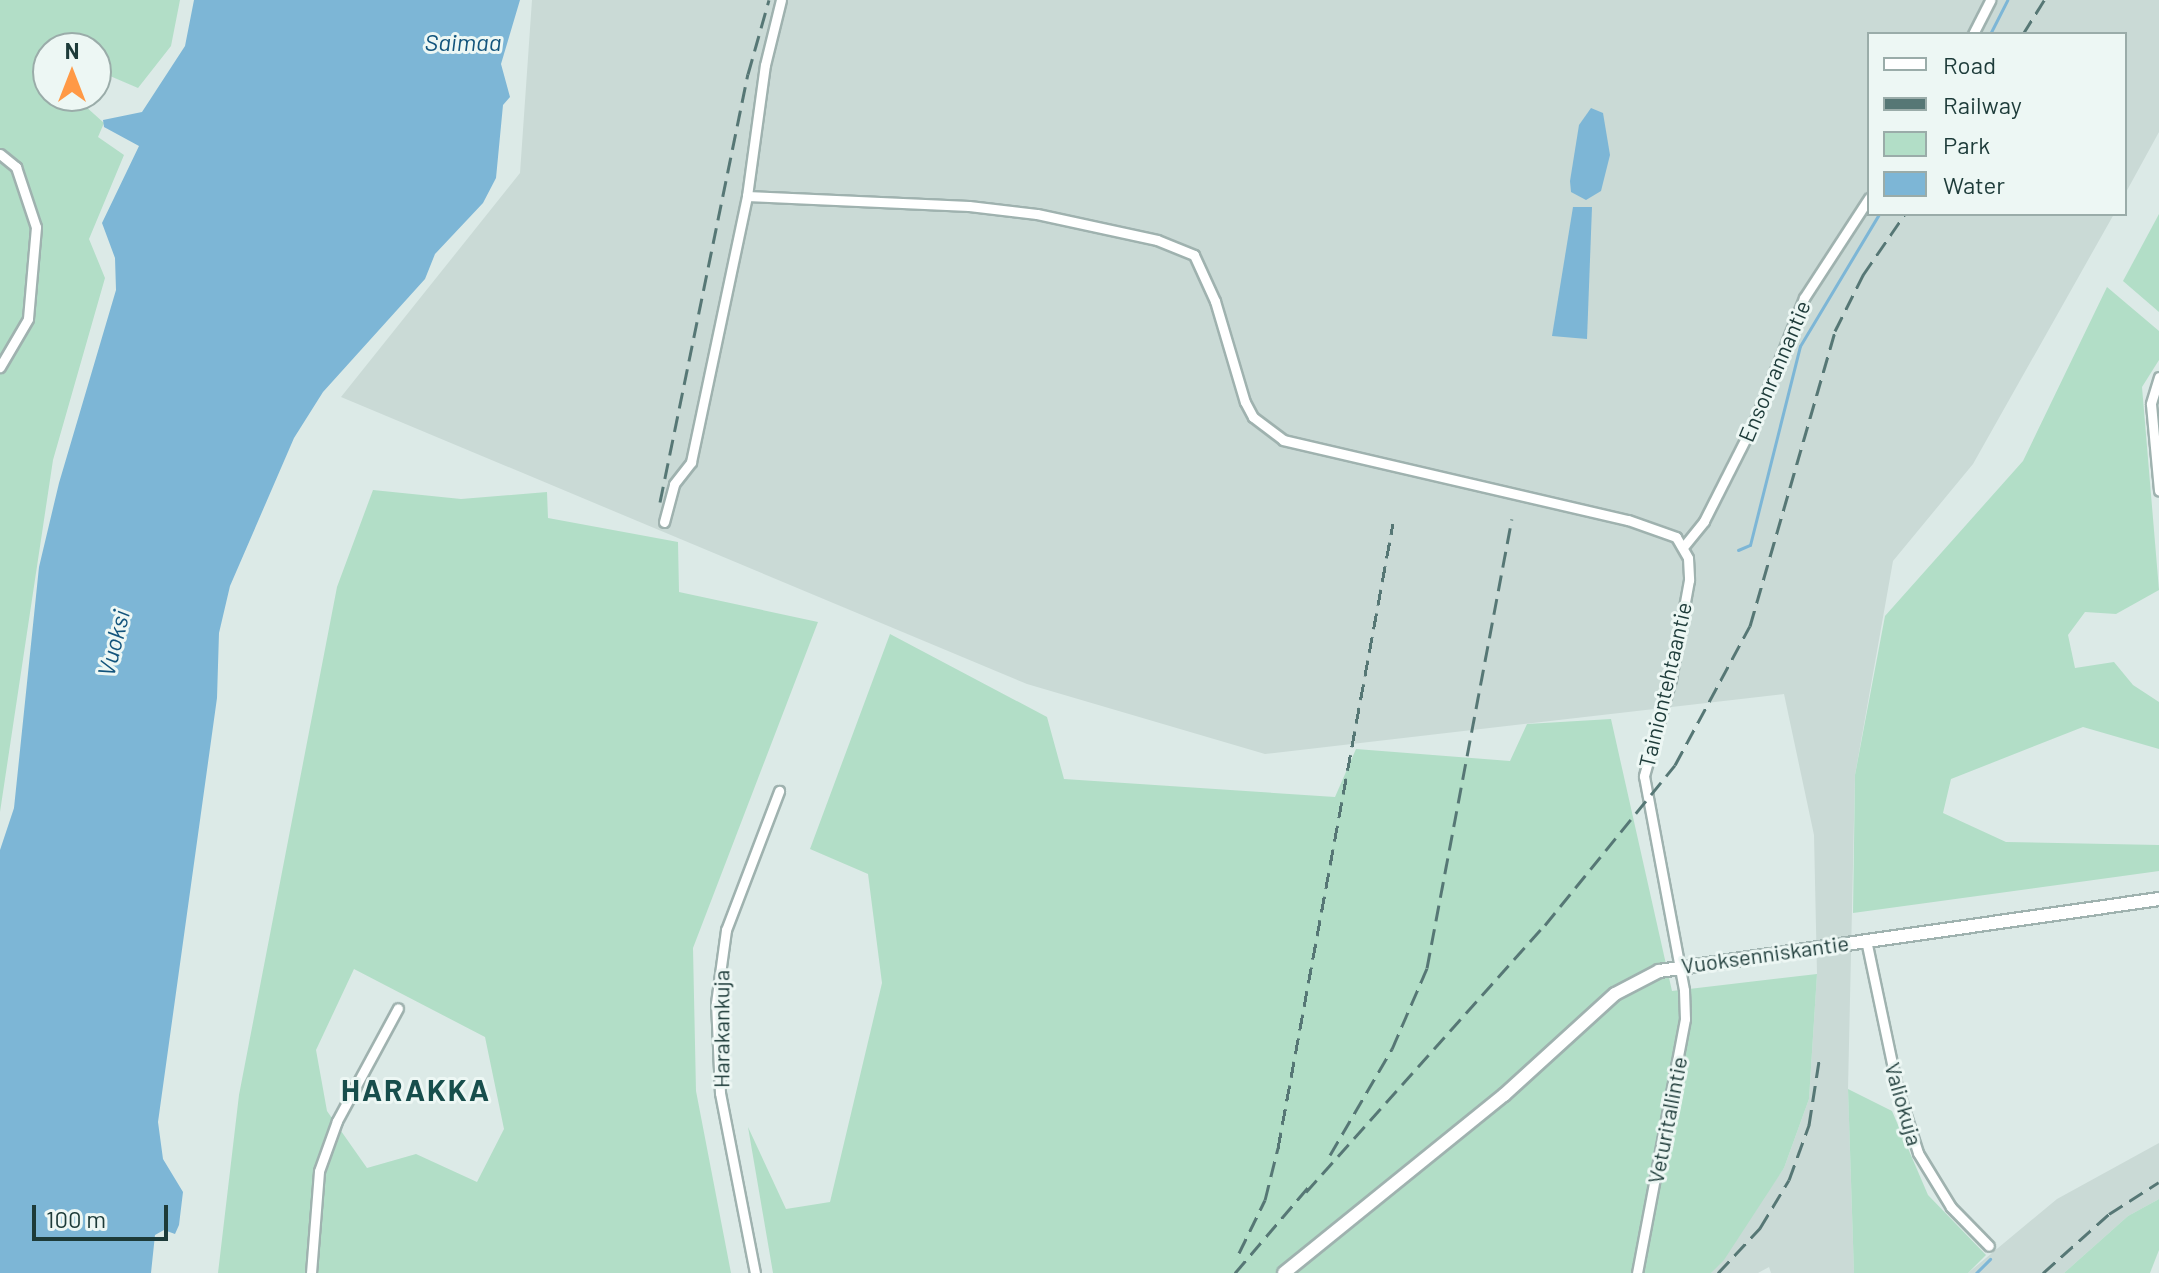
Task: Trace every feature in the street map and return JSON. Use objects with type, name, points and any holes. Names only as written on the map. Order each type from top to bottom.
[{"type":"street","points":[[664,522],[674,484],[691,462],[747,196],[765,65],[781,0]]},
{"type":"street","points":[[1974,32],[1990,0]]},
{"type":"street","points":[[0,154],[16,167],[36,227],[28,319],[0,367]]},
{"type":"street","points":[[747,196],[969,206],[1037,214],[1157,240],[1194,255],[1215,301],[1245,402],[1269,431],[1305,448],[1640,523],[1664,530],[1684,546]]},
{"type":"street","name":"Ensonrannantie","points":[[1684,546],[1704,521],[1757,416],[1804,298],[1867,201]]},
{"type":"street","points":[[2159,377],[2151,404],[2159,491]]},
{"type":"street","name":"Tainiontehtaantie","points":[[1679,965],[1644,776],[1671,679],[1689,580],[1684,546]]},
{"type":"street","name":"Harakankuja","points":[[755,1273],[720,1093],[716,1003],[733,909],[779,791]]},
{"type":"street","name":"Vuoksenniskantie","points":[[1284,1273],[1504,1095],[1615,994],[1679,965],[2159,899]]},
{"type":"street","name":"Valiokuja","points":[[1866,940],[1897,1087],[1918,1153],[1951,1207],[1989,1246]]},
{"type":"street","name":"Veturitallintie","points":[[1637,1273],[1683,1037],[1679,965]]},
{"type":"street","points":[[311,1273],[319,1171],[337,1121],[398,1008]]},
{"type":"shaded area","points":[[532,0],[2159,0],[2159,132],[2127,190],[2127,32],[1867,32],[1867,216],[2113,216],[1973,464],[1893,561],[1855,775],[1848,1089],[1854,1273],[1771,1273],[1769,1267],[1758,1273],[1711,1273],[1784,1168],[1809,1099],[1817,974],[1814,835],[1784,694],[1265,754],[1027,684],[341,397],[520,173]]},
{"type":"shaded area","points":[[2159,1143],[2159,1199],[2128,1216],[2064,1273],[1968,1273],[2057,1199]]},
{"type":"green space","points":[[0,0],[180,0],[171,46],[138,88],[112,77],[112,32],[32,32],[32,112],[92,112],[104,123],[98,137],[124,155],[89,239],[105,278],[53,460],[0,812]]},
{"type":"green space","points":[[2159,214],[2159,312],[2123,281]]},
{"type":"green space","points":[[2107,287],[2159,331],[2159,360],[2142,387],[2159,590],[2116,614],[2085,612],[2068,635],[2075,668],[2114,662],[2133,685],[2159,702],[2159,749],[2083,727],[1951,779],[1943,813],[2006,842],[2159,845],[2159,871],[1853,913],[1855,775],[1885,616],[2023,461]]},
{"type":"green space","points":[[373,490],[461,499],[547,492],[548,518],[678,542],[679,592],[818,622],[693,948],[696,1091],[731,1273],[218,1273],[239,1095],[337,587]],"holes":[[[354,969],[485,1037],[504,1129],[477,1182],[416,1154],[367,1168],[327,1111],[316,1050]]]},
{"type":"green space","points":[[890,634],[1047,717],[1064,779],[1335,797],[1356,749],[1510,761],[1527,724],[1611,719],[1672,991],[1817,974],[1809,1099],[1784,1168],[1724,1260],[1711,1273],[773,1273],[748,1127],[786,1209],[830,1202],[882,983],[868,874],[810,849]]},
{"type":"green space","points":[[1848,1089],[1892,1111],[1928,1195],[1986,1255],[1968,1273],[1854,1273]]},
{"type":"green space","points":[[2159,1199],[2159,1250],[2150,1273],[2064,1273],[2128,1216]]},
{"type":"water","points":[[194,0],[520,0],[501,64],[510,97],[503,105],[496,178],[483,203],[435,254],[425,279],[323,392],[294,438],[230,586],[219,633],[217,698],[158,1122],[163,1159],[183,1192],[179,1225],[175,1234],[164,1230],[155,1235],[151,1273],[0,1273],[0,850],[14,808],[39,567],[59,483],[116,290],[115,258],[102,223],[139,146],[104,127],[103,120],[142,112],[185,46]]},
{"type":"water","points":[[1591,108],[1603,113],[1610,155],[1601,191],[1586,200],[1571,192],[1570,181],[1579,125]]},
{"type":"water","points":[[1573,207],[1592,207],[1587,339],[1552,336]]},
{"type":"waterway","points":[[1991,32],[2007,0]]},
{"type":"waterway","points":[[1738,550],[1750,545],[1800,346],[1878,216]]},
{"type":"waterway","points":[[1976,1273],[1990,1259]]},
{"type":"railway","points":[[660,502],[748,74],[769,0]]},
{"type":"railway","points":[[2024,32],[2044,0]]},
{"type":"railway","points":[[1306,1192],[1545,925],[1675,765],[1750,626],[1835,331],[1863,275],[1904,216]]},
{"type":"railway","points":[[1330,1155],[1392,1049],[1427,968],[1512,519]]},
{"type":"railway","points":[[1239,1253],[1265,1200],[1278,1148],[1393,523]]},
{"type":"railway","points":[[1718,1273],[1760,1228],[1789,1180],[1809,1125],[1820,1055]]},
{"type":"railway","points":[[2043,1273],[2109,1214],[2159,1182]]},
{"type":"railway","points":[[1235,1273],[1310,1185]]},
{"type":"district","name":"HARAKKA","points":[[416,1089]]},
{"type":"water label","name":"Saimaa","points":[[463,42]]},
{"type":"water label","name":"Vuoksi","points":[[113,643]]}]
